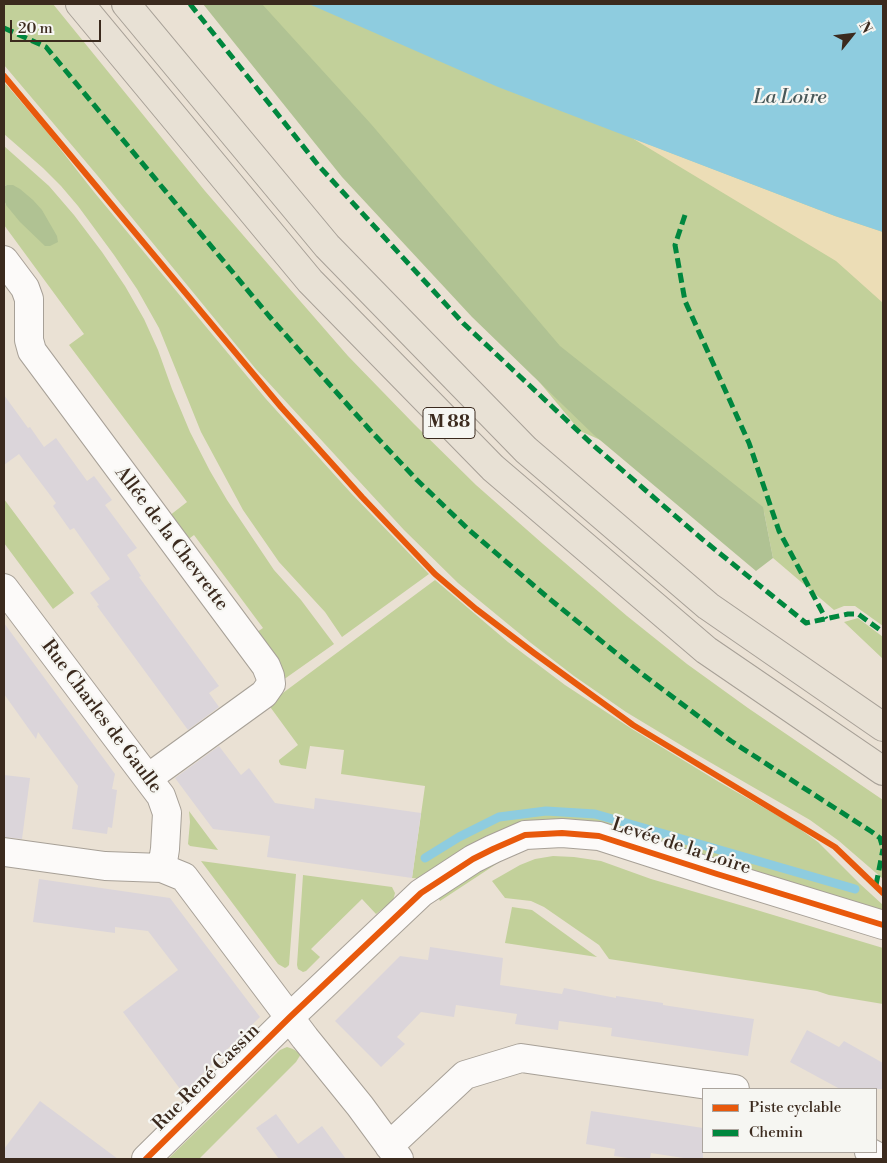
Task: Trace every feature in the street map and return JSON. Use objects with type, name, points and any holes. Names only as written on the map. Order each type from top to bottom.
[{"type":"highway","name":"M 88","points":[[80,4],[310,281],[493,468],[706,650],[883,771]]},
{"type":"highway","name":"M 88","points":[[126,4],[327,246],[526,450],[708,606],[883,728]]},
{"type":"street","name":"Allée de la Chevrette","points":[[4,260],[24,288],[29,299],[29,340],[32,351],[266,666],[270,676],[271,684],[264,694],[148,778]]},
{"type":"street","name":"Rue Charles de Gaulle","points":[[4,588],[161,796],[166,813],[165,849],[162,868]]},
{"type":"street","name":"Levée de la Loire","points":[[290,1017],[421,893],[473,859],[525,835],[562,833],[599,836],[883,925]]},
{"type":"street","points":[[4,852],[105,866],[162,868],[184,877],[394,1152],[465,1075],[521,1058],[728,1088]]},
{"type":"street","name":"Rue René Cassin","points":[[146,1159],[290,1017]]},
{"type":"green space","points":[[4,4],[53,4],[205,191],[348,356],[476,485],[627,616],[687,664],[883,800],[883,879],[839,841],[810,820],[626,712],[574,676],[458,583],[404,530],[255,368],[4,65]]},
{"type":"green space","points":[[203,4],[262,4],[371,124],[560,346],[763,507],[773,558],[756,571],[594,435],[472,317],[342,177]]},
{"type":"green space","points":[[226,4],[883,4],[883,626],[855,606],[844,606],[834,610],[773,558],[764,512],[580,431]]},
{"type":"green space","points":[[4,82],[266,399],[350,492],[429,574],[342,637],[325,612],[279,562],[243,510],[201,432],[159,328],[137,289],[78,206],[61,186],[4,134]]},
{"type":"green space","points":[[4,146],[49,186],[74,215],[125,286],[144,319],[190,432],[210,471],[274,570],[301,600],[334,644],[283,680],[254,634],[263,628],[194,535],[186,541],[169,516],[187,502],[69,345],[84,334],[4,225],[4,200],[6,205],[7,185],[4,186]]},
{"type":"green space","points":[[13,185],[20,189],[42,210],[57,236],[58,242],[45,246],[20,222],[4,200],[4,186]]},
{"type":"green space","points":[[4,499],[74,593],[53,609],[4,543]]},
{"type":"green space","points":[[435,580],[508,642],[565,685],[632,729],[794,825],[818,842],[883,905],[883,916],[592,828],[425,879],[412,878],[425,786],[341,774],[344,750],[310,746],[306,769],[281,765],[279,760],[298,745],[268,704]]},
{"type":"green space","points":[[858,618],[883,637],[883,659],[844,622]]},
{"type":"green space","points":[[189,811],[218,850],[190,846],[188,844]]},
{"type":"green space","points":[[510,855],[440,901],[437,892]]},
{"type":"green space","points":[[553,856],[601,861],[651,879],[883,948],[883,1004],[829,995],[817,991],[609,959],[599,945],[544,907],[531,901],[505,898],[492,881],[520,865],[535,859]]},
{"type":"green space","points":[[201,861],[296,874],[289,965],[287,967],[285,968],[278,964]]},
{"type":"green space","points":[[303,875],[392,887],[395,893],[393,901],[376,914],[362,899],[311,949],[320,957],[303,972],[298,969],[297,965]]},
{"type":"green space","points":[[512,907],[532,910],[597,957],[505,943]]},
{"type":"green space","points":[[287,1047],[301,1054],[296,1062],[199,1159],[168,1159],[280,1050]]},
{"type":"sand","points":[[632,138],[835,216],[883,232],[883,303],[836,261]]},
{"type":"water","name":"La Loire","points":[[309,4],[883,4],[883,232],[835,216],[498,87]]},
{"type":"building","points":[[4,395],[44,447],[56,438],[87,481],[94,476],[112,500],[105,505],[137,548],[127,555],[141,576],[139,577],[219,686],[209,693],[219,707],[188,730],[97,606],[99,605],[90,593],[110,579],[74,528],[70,530],[53,506],[56,503],[19,454],[4,465]]},
{"type":"building","points":[[4,623],[115,774],[112,789],[117,790],[112,828],[108,827],[107,834],[72,829],[78,786],[38,732],[36,739],[4,694]]},
{"type":"building","points":[[219,746],[241,775],[249,768],[275,803],[314,809],[315,798],[421,813],[412,878],[267,857],[270,836],[213,829],[175,778]]},
{"type":"building","points":[[4,775],[30,778],[22,839],[4,837]]},
{"type":"building","points":[[39,879],[170,898],[260,1017],[183,1093],[123,1012],[178,970],[148,931],[115,927],[115,933],[33,922]]},
{"type":"building","points":[[430,947],[503,958],[500,985],[562,994],[564,988],[754,1019],[748,1056],[611,1036],[612,1028],[559,1021],[558,1030],[515,1024],[517,1014],[456,1005],[454,1017],[421,1012],[397,1037],[405,1044],[381,1067],[335,1021],[400,956],[428,960]]},
{"type":"building","points":[[807,1030],[839,1047],[844,1041],[883,1063],[883,1089],[838,1088],[790,1062]]},
{"type":"building","points":[[40,1101],[118,1159],[4,1159],[4,1149]]},
{"type":"building","points":[[591,1111],[702,1128],[703,1159],[651,1153],[650,1159],[635,1159],[614,1156],[615,1149],[586,1144]]},
{"type":"building","points":[[276,1114],[298,1144],[322,1126],[346,1159],[279,1159],[256,1128]]},
{"type":"waterway","points":[[425,858],[459,837],[499,817],[546,811],[595,814],[855,889]]},
{"type":"marked path","points":[[190,4],[318,165],[463,323],[593,445],[702,539],[806,623],[848,614],[858,614],[883,632]]},
{"type":"marked path","points":[[4,28],[46,47],[269,316],[369,429],[417,480],[468,529],[637,670],[731,741],[872,832],[880,838],[883,849]]},
{"type":"marked path","points":[[685,215],[675,245],[685,301],[749,443],[779,531],[826,619]]},
{"type":"marked path","points":[[876,885],[883,849]]},
{"type":"cycle path","points":[[4,76],[281,407],[435,574],[476,609],[633,725],[835,847],[883,893]]},
{"type":"cycle path","points":[[146,1159],[290,1017],[421,893],[473,859],[525,835],[562,833],[599,836],[883,925]]}]
